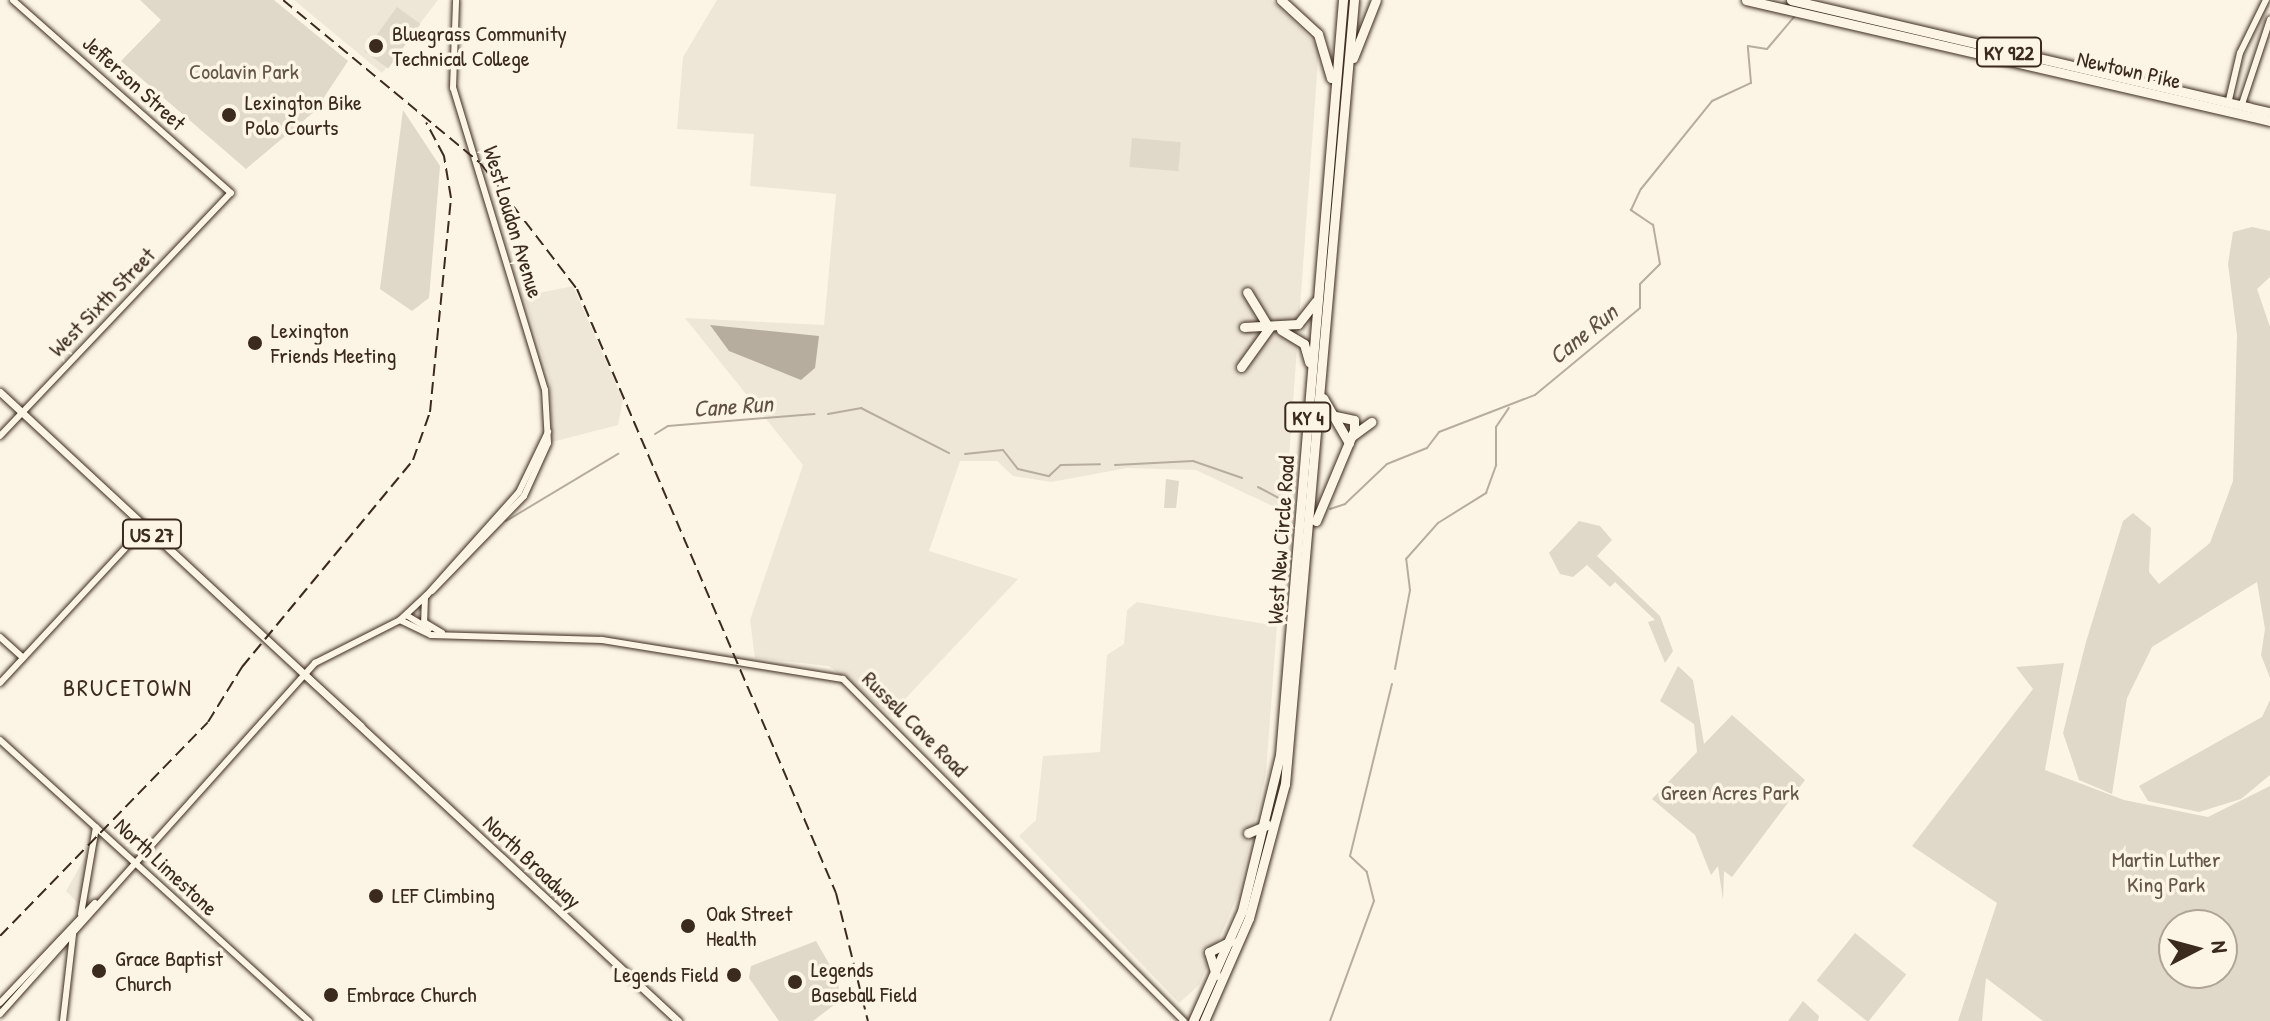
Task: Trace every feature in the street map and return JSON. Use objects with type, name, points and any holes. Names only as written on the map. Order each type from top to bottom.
[{"type":"highway","points":[[1281,0],[1318,34],[1334,96]]},
{"type":"highway","name":"West New Circle Road","points":[[1193,1021],[1231,941],[1262,847],[1294,668],[1312,375],[1343,0]]},
{"type":"highway","name":"West New Circle Road","points":[[1204,1021],[1268,860],[1310,544],[1354,0]]},
{"type":"highway","points":[[1349,68],[1376,0]]},
{"type":"highway","name":"Newtown Pike","points":[[1746,0],[2240,110],[2270,121]]},
{"type":"highway","name":"Newtown Pike","points":[[1791,0],[2227,107]]},
{"type":"highway","points":[[1951,47],[1978,44]]},
{"type":"highway","name":"Newtown Pike","points":[[2240,110],[2270,112]]},
{"type":"highway","points":[[1312,375],[1297,338],[1298,324],[1320,288]]},
{"type":"highway","points":[[1247,292],[1273,329],[1297,338]]},
{"type":"highway","points":[[1244,327],[1273,329],[1298,324]]},
{"type":"highway","points":[[1241,367],[1273,329]]},
{"type":"highway","points":[[1321,391],[1331,415],[1350,440]]},
{"type":"highway","points":[[1310,544],[1350,440],[1354,420],[1331,415]]},
{"type":"highway","points":[[1350,440],[1371,422]]},
{"type":"highway","points":[[1262,847],[1248,833],[1267,825]]},
{"type":"highway","points":[[1216,975],[1209,952],[1231,941]]},
{"type":"main road","name":"North Broadway","points":[[0,392],[678,1021]]},
{"type":"street","name":"Jefferson Street","points":[[13,0],[231,193]]},
{"type":"street","name":"West Loudon Avenue","points":[[98,901],[304,675],[338,647],[406,615],[524,496],[541,465],[548,432],[545,390],[453,88],[453,22],[458,0]]},
{"type":"street","points":[[2227,107],[2240,53],[2266,0]]},
{"type":"street","points":[[2240,110],[2270,20]]},
{"type":"street","name":"West Sixth Street","points":[[0,436],[231,193]]},
{"type":"street","points":[[0,683],[145,527]]},
{"type":"street","points":[[426,596],[424,622],[439,633]]},
{"type":"street","name":"Russell Cave Road","points":[[406,615],[439,633]]},
{"type":"street","name":"Russell Cave Road","points":[[400,620],[439,633],[602,640],[843,679],[1184,1021]]},
{"type":"street","points":[[0,637],[23,658]]},
{"type":"street","name":"North Limestone","points":[[0,740],[309,1021]]},
{"type":"street","points":[[81,915],[96,827]]},
{"type":"street","points":[[0,1003],[81,915],[98,901]]},
{"type":"street","points":[[0,1014],[73,934],[98,901]]},
{"type":"street","points":[[63,1021],[73,934]]},
{"type":"shaded area","name":"Bluegrass Community Technical College","points":[[294,0],[438,0],[382,73]]},
{"type":"shaded area","points":[[717,0],[1272,0],[1319,47],[1285,512],[1196,470],[1127,468],[1051,482],[1013,476],[997,461],[960,461],[929,551],[1018,579],[890,715],[829,666],[755,658],[750,620],[803,465],[685,318],[824,325],[836,194],[750,186],[754,134],[677,129],[683,57]]},
{"type":"shaded area","points":[[573,286],[623,400],[618,425],[552,442],[550,381],[524,296]]},
{"type":"shaded area","points":[[710,325],[819,336],[815,368],[801,380],[729,351]]},
{"type":"shaded area","points":[[1137,602],[1277,626],[1266,773],[1238,895],[1199,985],[1179,1003],[1019,836],[1036,820],[1043,756],[1100,752],[1107,655],[1124,644],[1127,610]]},
{"type":"shaded area","points":[[97,836],[103,840],[93,850],[78,903],[66,891]]},
{"type":"green space","name":"Coolavin Park","points":[[140,0],[274,0],[348,61],[315,111],[246,169],[121,61],[161,20]]},
{"type":"green space","points":[[397,7],[420,24],[388,69],[365,51]]},
{"type":"green space","points":[[403,110],[440,166],[429,298],[412,311],[380,289]]},
{"type":"green space","points":[[1132,138],[1181,142],[1178,171],[1129,167]]},
{"type":"green space","points":[[2252,227],[2270,231],[2270,277],[2257,289],[2270,327],[2270,678],[2261,655],[2265,629],[2257,582],[2152,647],[2127,698],[2112,794],[2079,780],[2063,733],[2086,642],[2123,521],[2133,513],[2151,528],[2149,572],[2159,584],[2210,543],[2233,481],[2237,335],[2228,264],[2233,232]]},
{"type":"green space","points":[[1166,479],[1179,481],[1176,508],[1164,508]]},
{"type":"green space","points":[[1579,521],[1600,526],[1612,540],[1597,556],[1660,616],[1673,651],[1665,663],[1648,622],[1655,620],[1615,582],[1610,587],[1587,565],[1573,577],[1560,574],[1549,553]]},
{"type":"green space","name":"Martin Luther King Park","points":[[2064,663],[2045,770],[2124,800],[2208,817],[2270,786],[2270,1021],[2043,1021],[1986,978],[1982,1021],[1958,1021],[1997,903],[1912,846],[2033,689],[2016,667]]},
{"type":"green space","name":"Green Acres Park","points":[[1678,666],[1693,680],[1704,744],[1732,715],[1805,780],[1732,877],[1724,871],[1723,900],[1718,866],[1711,875],[1695,835],[1652,799],[1697,752],[1694,724],[1660,701]]},
{"type":"green space","points":[[2270,700],[2270,775],[2241,799],[2199,812],[2148,801],[2139,786],[2262,717]]},
{"type":"green space","points":[[1855,933],[1906,975],[1869,1021],[1817,980]]},
{"type":"green space","name":"Legends Baseball Field","points":[[816,941],[839,981],[838,1002],[813,1021],[779,1021],[749,978],[751,966]]},
{"type":"green space","points":[[1803,1001],[1819,1016],[1818,1021],[1788,1021]]},
{"type":"waterway","name":"Cane Run","points":[[1330,509],[1345,504],[1387,464],[1427,448],[1439,432],[1535,395],[1640,308],[1640,284],[1660,264],[1653,225],[1631,210],[1641,189],[1712,101],[1751,83],[1748,46],[1767,49],[1794,17]]},
{"type":"waterway","name":"Cane Run","points":[[828,414],[861,408],[949,453]]},
{"type":"waterway","points":[[1395,669],[1410,590],[1406,559],[1438,523],[1486,493],[1496,465],[1496,427],[1509,408]]},
{"type":"waterway","name":"Cane Run","points":[[655,434],[668,426],[815,414]]},
{"type":"waterway","name":"Cane Run","points":[[965,454],[1003,450],[1018,469],[1049,476],[1061,465],[1100,464]]},
{"type":"waterway","name":"Cane Run","points":[[506,521],[618,454]]},
{"type":"waterway","name":"Cane Run","points":[[1115,465],[1193,461],[1242,478]]},
{"type":"waterway","name":"Cane Run","points":[[1258,487],[1292,505]]},
{"type":"waterway","points":[[1330,1021],[1374,901],[1367,872],[1350,856],[1392,684]]},
{"type":"railway","points":[[283,0],[481,164],[577,289],[836,893],[868,1021]]},
{"type":"railway","points":[[0,936],[208,722],[242,667],[413,460],[430,412],[451,198],[444,156],[426,122]]},
{"type":"place","name":"Bluegrass Community Technical College","points":[[376,46]]},
{"type":"place","name":"Lexington Bike Polo Courts","points":[[229,115]]},
{"type":"place","name":"Lexington Friends Meeting","points":[[255,343]]},
{"type":"place","name":"LEF Climbing","points":[[376,896]]},
{"type":"place","name":"Oak Street Health","points":[[688,926]]},
{"type":"place","name":"Grace Baptist Church","points":[[99,971]]},
{"type":"place","name":"Legends Field","points":[[734,975]]},
{"type":"place","name":"Legends Baseball Field","points":[[795,982]]},
{"type":"place","name":"Embrace Church","points":[[331,995]]},
{"type":"district","name":"BRUCETOWN","points":[[128,688]]}]
